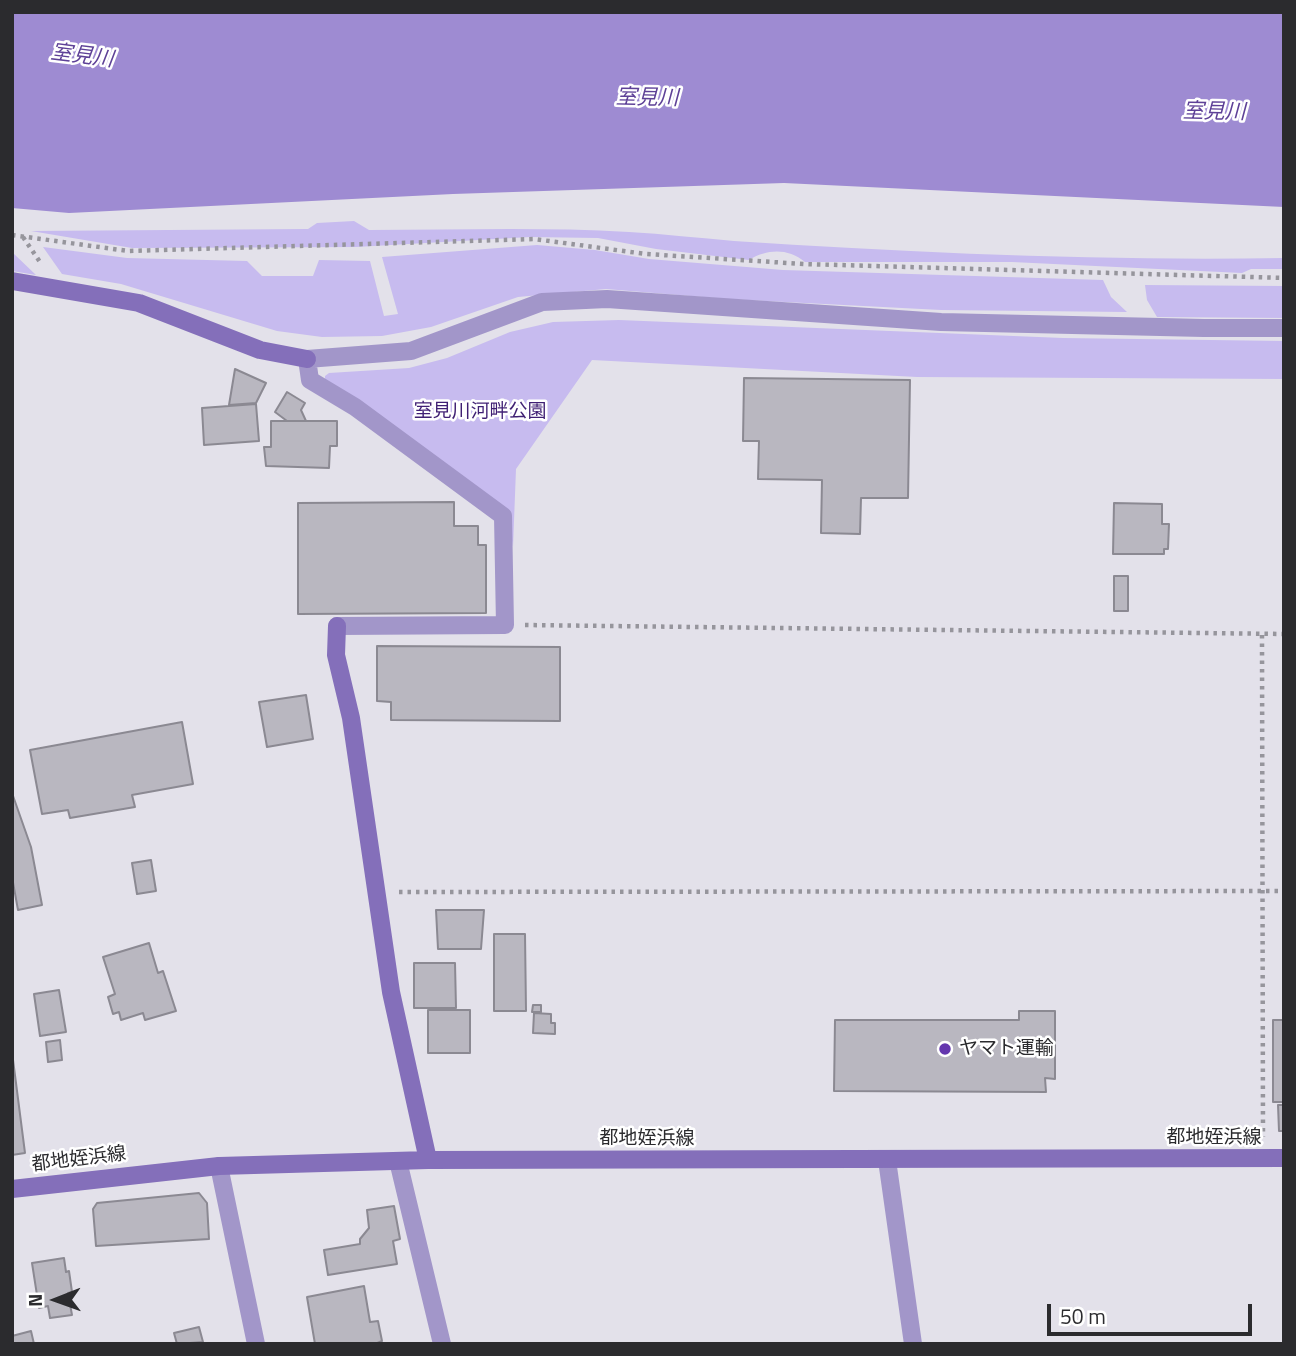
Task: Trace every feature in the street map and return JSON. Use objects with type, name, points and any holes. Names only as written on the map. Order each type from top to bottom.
[{"type":"main road","points":[[12,281],[139,303],[260,349],[307,359]]},
{"type":"main road","points":[[337,626],[336,655],[351,718],[391,992],[428,1160]]},
{"type":"main road","name":"都地姪浜線","points":[[12,1189],[219,1166],[428,1160],[1284,1158]]},
{"type":"street","points":[[337,626],[505,625],[503,516],[355,407],[310,380],[307,359],[411,351],[542,302],[607,299],[941,322],[1284,328]]},
{"type":"street","points":[[887,1160],[913,1344]]},
{"type":"street","points":[[398,1161],[442,1344]]},
{"type":"street","points":[[219,1166],[256,1344]]},
{"type":"path","points":[[12,235],[128,251],[534,239],[646,254],[804,264],[1284,278]]},
{"type":"path","points":[[505,625],[1284,634]]},
{"type":"path","points":[[1262,635],[1264,1158]]},
{"type":"path","points":[[377,892],[1284,891]]},
{"type":"green space","points":[[354,221],[369,230],[596,230],[734,241],[940,252],[1078,257],[1284,258],[1284,269],[1251,269],[1242,273],[1012,262],[805,262],[785,252],[770,252],[749,260],[656,249],[598,238],[530,237],[356,247],[132,248],[31,231],[308,229],[317,223]]},
{"type":"green space","points":[[537,245],[595,250],[649,259],[783,270],[1103,280],[1111,297],[1127,312],[941,310],[727,299],[606,289],[518,297],[431,327],[382,336],[322,337],[277,331],[121,284],[62,274],[43,247],[127,258],[247,261],[262,276],[313,276],[319,260],[370,261],[384,316],[398,314],[382,257]]},
{"type":"green space","points":[[12,252],[36,275],[12,271]]},
{"type":"green space","points":[[1145,285],[1284,286],[1284,318],[1157,317],[1147,300]]},
{"type":"green space","name":"室見川河畔公園","points":[[619,320],[1063,338],[1284,341],[1284,379],[917,377],[592,360],[516,469],[513,547],[508,515],[325,382],[325,376],[329,373],[409,368],[447,358],[510,332],[553,322]]},
{"type":"water","name":"室見川","points":[[12,12],[1284,12],[1284,207],[784,183],[453,194],[69,213],[12,208]]},
{"type":"building","points":[[235,369],[266,383],[256,403],[229,405]]},
{"type":"building","points":[[744,378],[910,380],[908,498],[861,498],[860,534],[821,533],[822,480],[758,479],[759,441],[743,441]]},
{"type":"building","points":[[287,392],[305,403],[301,410],[306,421],[287,421],[275,412]]},
{"type":"building","points":[[256,404],[259,441],[204,445],[202,408]]},
{"type":"building","points":[[271,421],[337,421],[337,446],[330,446],[329,468],[266,466],[264,447],[271,447]]},
{"type":"building","points":[[454,502],[454,526],[478,526],[478,545],[486,545],[486,613],[298,614],[298,503]]},
{"type":"building","points":[[1114,503],[1162,504],[1162,524],[1169,524],[1168,549],[1164,549],[1164,554],[1113,554]]},
{"type":"building","points":[[1114,576],[1128,576],[1128,611],[1114,611]]},
{"type":"building","points":[[377,646],[560,647],[560,721],[391,720],[391,702],[377,701]]},
{"type":"building","points":[[306,695],[313,739],[267,747],[259,702]]},
{"type":"building","points":[[182,722],[193,784],[132,795],[135,807],[70,818],[68,810],[42,814],[30,750]]},
{"type":"building","points":[[12,793],[31,847],[42,905],[18,910],[12,877]]},
{"type":"building","points":[[151,860],[156,891],[137,894],[132,863]]},
{"type":"building","points":[[436,910],[484,910],[481,949],[438,949]]},
{"type":"building","points":[[494,934],[525,934],[526,1011],[494,1011]]},
{"type":"building","points":[[149,943],[158,973],[163,971],[176,1011],[145,1020],[143,1013],[121,1020],[119,1012],[113,1014],[108,997],[115,994],[103,957]]},
{"type":"building","points":[[414,963],[455,963],[456,1008],[414,1008]]},
{"type":"building","points":[[59,990],[66,1032],[40,1036],[34,994]]},
{"type":"building","points":[[533,1005],[541,1005],[541,1012],[532,1012]]},
{"type":"building","points":[[428,1010],[470,1010],[470,1053],[428,1053]]},
{"type":"building","name":"ヤマト運輸","points":[[1019,1011],[1055,1011],[1055,1079],[1045,1078],[1046,1092],[834,1091],[835,1020],[1019,1020]]},
{"type":"building","points":[[534,1013],[551,1014],[551,1023],[555,1023],[555,1034],[533,1033]]},
{"type":"building","points":[[1273,1020],[1284,1020],[1284,1102],[1273,1102]]},
{"type":"building","points":[[60,1040],[62,1060],[48,1062],[46,1042]]},
{"type":"building","points":[[12,1052],[25,1153],[12,1155]]},
{"type":"building","points":[[1278,1105],[1284,1105],[1284,1131],[1279,1131]]},
{"type":"building","points":[[199,1193],[207,1203],[209,1239],[96,1246],[93,1209],[97,1203]]},
{"type":"building","points":[[394,1206],[400,1239],[393,1241],[397,1264],[328,1275],[324,1250],[360,1244],[360,1239],[369,1228],[367,1210]]},
{"type":"building","points":[[64,1258],[72,1292],[68,1293],[72,1315],[50,1318],[48,1306],[39,1308],[32,1263]]},
{"type":"building","points":[[364,1286],[370,1322],[378,1321],[382,1341],[375,1344],[315,1344],[307,1297]]},
{"type":"building","points":[[199,1327],[203,1342],[177,1344],[174,1333]]},
{"type":"building","points":[[31,1331],[34,1344],[12,1344],[12,1336]]},
{"type":"place","name":"ヤマト運輸","points":[[945,1049]]}]
